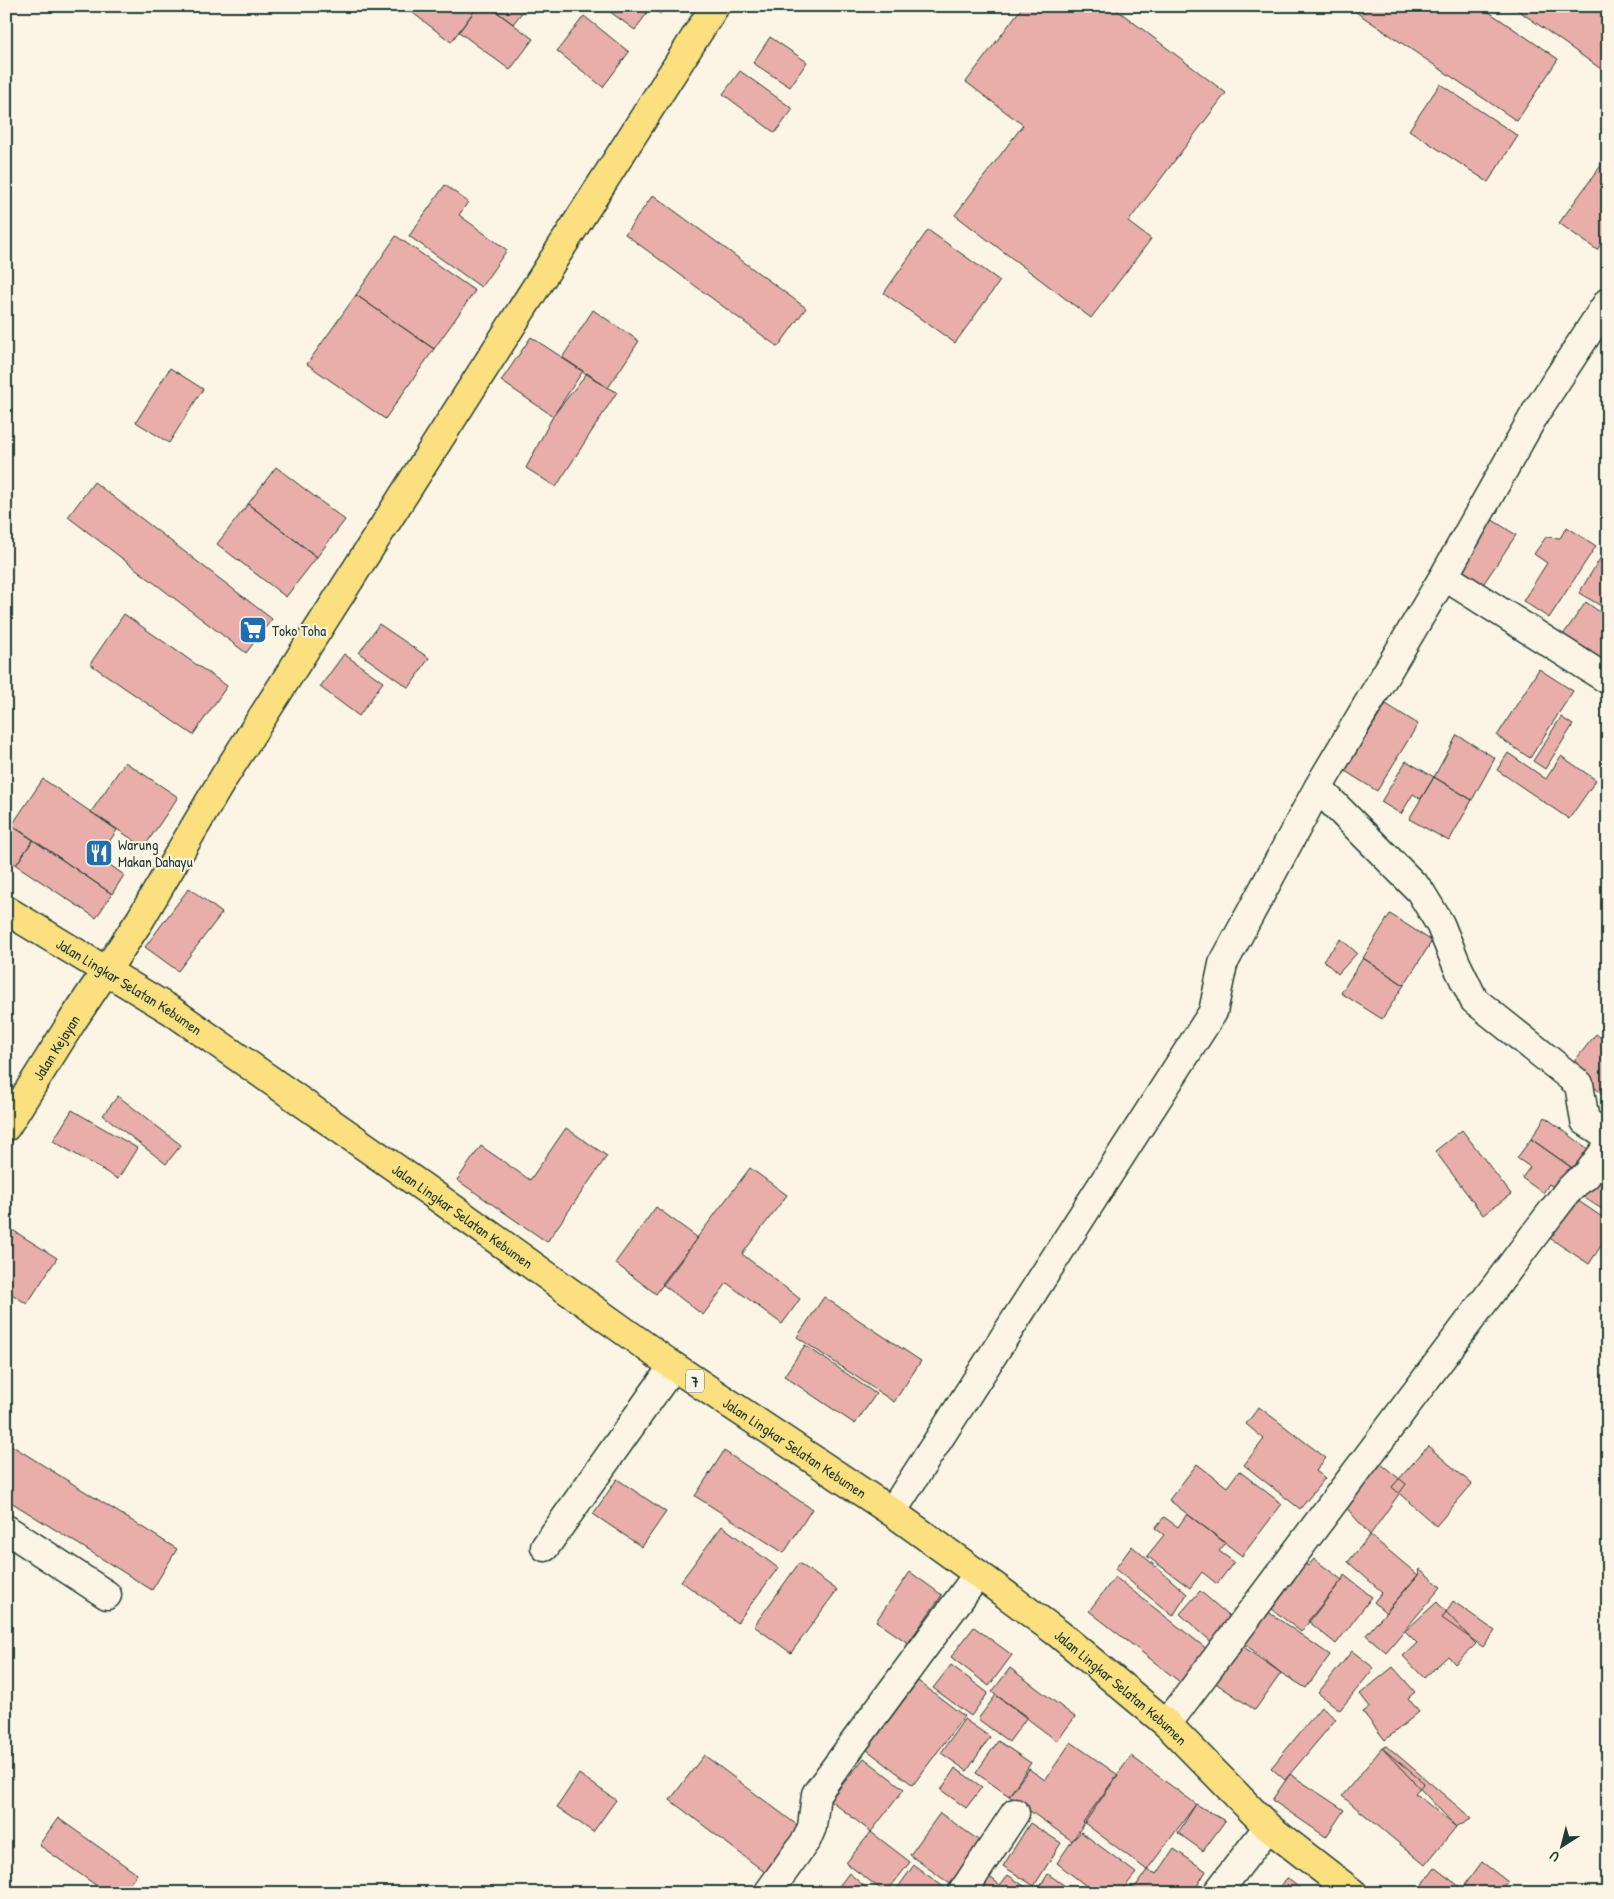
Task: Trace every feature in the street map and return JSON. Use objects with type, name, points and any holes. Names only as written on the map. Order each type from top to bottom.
[{"type":"main road","name":"Jalan Kejayan","points":[[6,1127],[140,920],[229,768],[715,6]]},
{"type":"main road","name":"Jalan Lingkar Selatan Kebumen","points":[[6,910],[172,1011],[673,1366],[892,1512],[978,1574],[1059,1634],[1167,1724],[1268,1827],[1353,1893]]},
{"type":"street","points":[[892,1512],[1213,1012],[1224,964],[1318,788],[1444,576],[1536,412],[1608,302]]},
{"type":"street","points":[[1444,576],[1608,680]]},
{"type":"street","points":[[1318,788],[1420,892],[1440,924],[1474,1000],[1579,1084],[1585,1122],[1608,1136]]},
{"type":"street","points":[[1167,1724],[1537,1231],[1567,1192],[1586,1176],[1608,1146]]},
{"type":"street","points":[[545,1547],[673,1366]]},
{"type":"street","points":[[6,1529],[107,1595]]},
{"type":"street","points":[[768,1893],[807,1839],[812,1827],[816,1794],[978,1574]]},
{"type":"street","points":[[962,1893],[1015,1813]]},
{"type":"street","points":[[1217,1893],[1268,1827]]},
{"type":"building","points":[[411,6],[478,6],[451,42],[409,10]]},
{"type":"building","points":[[478,6],[489,6],[533,39],[510,70],[459,32]]},
{"type":"building","points":[[489,6],[527,6],[513,24]]},
{"type":"building","points":[[608,6],[637,6],[647,13],[635,30],[606,9]]},
{"type":"building","points":[[649,6],[665,6],[660,14]]},
{"type":"building","points":[[1023,6],[1112,6],[1226,93],[1128,222],[1151,239],[1091,318],[955,215],[1023,125],[966,82]]},
{"type":"building","points":[[1347,6],[1480,6],[1558,59],[1517,121]]},
{"type":"building","points":[[1512,6],[1608,6],[1608,74]]},
{"type":"building","points":[[584,16],[629,52],[603,87],[557,51]]},
{"type":"building","points":[[770,37],[807,62],[790,87],[753,63]]},
{"type":"building","points":[[740,71],[793,109],[775,133],[723,94]]},
{"type":"building","points":[[1440,84],[1518,136],[1488,182],[1409,130]]},
{"type":"building","points":[[1608,156],[1608,234],[1597,250],[1559,223]]},
{"type":"building","points":[[445,185],[468,202],[459,215],[507,250],[481,287],[409,236]]},
{"type":"building","points":[[653,195],[806,308],[778,347],[625,234]]},
{"type":"building","points":[[928,230],[1000,281],[955,343],[884,293]]},
{"type":"building","points":[[396,236],[475,291],[434,349],[356,295]]},
{"type":"building","points":[[356,295],[434,349],[385,419],[307,364]]},
{"type":"building","points":[[593,310],[639,341],[608,388],[562,358]]},
{"type":"building","points":[[531,337],[583,371],[553,416],[501,381]]},
{"type":"building","points":[[170,368],[203,389],[169,443],[136,422]]},
{"type":"building","points":[[587,373],[617,392],[556,487],[526,468],[553,416]]},
{"type":"building","points":[[276,467],[345,520],[317,557],[248,504]]},
{"type":"building","points":[[94,482],[272,619],[246,653],[68,517]]},
{"type":"building","points":[[248,504],[317,557],[286,597],[217,544]]},
{"type":"building","points":[[1488,517],[1516,535],[1480,589],[1452,570]]},
{"type":"building","points":[[1567,527],[1596,546],[1549,618],[1523,601],[1547,563],[1534,554],[1546,537],[1560,538]]},
{"type":"building","points":[[1601,557],[1608,562],[1608,610],[1579,593]]},
{"type":"building","points":[[1586,602],[1608,618],[1608,667],[1558,642]]},
{"type":"building","points":[[124,614],[227,686],[193,735],[90,664]]},
{"type":"building","points":[[379,624],[429,658],[409,688],[359,653]]},
{"type":"building","points":[[344,654],[383,682],[359,716],[320,687]]},
{"type":"building","points":[[1539,669],[1573,691],[1530,758],[1497,736]]},
{"type":"building","points":[[1386,704],[1418,724],[1377,791],[1345,771]]},
{"type":"building","points":[[1561,717],[1573,725],[1545,769],[1533,761]]},
{"type":"building","points":[[1457,735],[1495,758],[1472,800],[1434,777]]},
{"type":"building","points":[[1508,753],[1546,779],[1561,756],[1596,780],[1569,819],[1497,770]]},
{"type":"building","points":[[1406,761],[1434,777],[1421,799],[1413,794],[1401,814],[1381,802]]},
{"type":"building","points":[[125,762],[178,797],[144,847],[91,812]]},
{"type":"building","points":[[1434,777],[1472,800],[1449,841],[1409,819]]},
{"type":"building","points":[[43,779],[117,830],[99,857],[124,875],[112,894],[12,825]]},
{"type":"building","points":[[6,822],[33,840],[16,865],[6,858]]},
{"type":"building","points":[[33,840],[112,894],[96,918],[16,865]]},
{"type":"building","points":[[189,888],[222,913],[178,971],[145,947]]},
{"type":"building","points":[[1390,914],[1432,941],[1404,985],[1363,958]]},
{"type":"building","points":[[1341,939],[1357,953],[1338,974],[1323,960]]},
{"type":"building","points":[[1363,958],[1404,985],[1382,1019],[1341,993]]},
{"type":"building","points":[[1596,1034],[1608,1043],[1608,1098],[1569,1068]]},
{"type":"building","points":[[118,1096],[181,1145],[166,1164],[103,1115]]},
{"type":"building","points":[[72,1110],[137,1148],[118,1179],[53,1141]]},
{"type":"building","points":[[1545,1117],[1599,1157],[1584,1176],[1531,1139]]},
{"type":"building","points":[[566,1128],[607,1156],[547,1242],[457,1180],[481,1146],[530,1180]]},
{"type":"building","points":[[1462,1130],[1511,1194],[1483,1215],[1435,1151]]},
{"type":"building","points":[[1531,1139],[1572,1168],[1557,1189],[1549,1184],[1543,1193],[1522,1178],[1530,1167],[1517,1158]]},
{"type":"building","points":[[1608,1163],[1608,1213],[1577,1193]]},
{"type":"building","points":[[750,1168],[787,1195],[742,1254],[800,1299],[782,1324],[727,1283],[703,1315],[662,1284]]},
{"type":"building","points":[[1574,1198],[1608,1221],[1608,1235],[1589,1264],[1548,1237]]},
{"type":"building","points":[[656,1207],[698,1238],[656,1294],[615,1263]]},
{"type":"building","points":[[6,1226],[57,1258],[27,1304],[6,1290]]},
{"type":"building","points":[[824,1297],[921,1361],[894,1402],[797,1337]]},
{"type":"building","points":[[805,1345],[876,1394],[855,1424],[784,1376]]},
{"type":"building","points":[[1259,1407],[1326,1458],[1316,1471],[1325,1478],[1300,1509],[1244,1465],[1264,1439],[1246,1424]]},
{"type":"building","points":[[6,1442],[177,1549],[152,1590],[6,1499]]},
{"type":"building","points":[[1428,1446],[1472,1484],[1436,1526],[1392,1487]]},
{"type":"building","points":[[724,1451],[812,1509],[784,1553],[695,1496]]},
{"type":"building","points":[[1197,1464],[1227,1487],[1239,1471],[1282,1504],[1242,1556],[1169,1500]]},
{"type":"building","points":[[1381,1464],[1406,1484],[1370,1535],[1345,1506]]},
{"type":"building","points":[[617,1479],[666,1512],[642,1547],[593,1514]]},
{"type":"building","points":[[1187,1514],[1226,1543],[1219,1551],[1234,1562],[1217,1584],[1202,1572],[1190,1588],[1147,1556],[1164,1535],[1155,1528],[1164,1517],[1178,1527]]},
{"type":"building","points":[[722,1526],[778,1568],[737,1623],[681,1581]]},
{"type":"building","points":[[1370,1535],[1418,1575],[1386,1613],[1374,1602],[1382,1592],[1348,1562]]},
{"type":"building","points":[[1132,1546],[1187,1594],[1173,1616],[1115,1569]]},
{"type":"building","points":[[1314,1559],[1342,1580],[1301,1632],[1272,1609],[1294,1580],[1287,1571],[1302,1561],[1308,1566]]},
{"type":"building","points":[[799,1563],[837,1590],[791,1653],[754,1626]]},
{"type":"building","points":[[1420,1569],[1441,1587],[1386,1652],[1366,1635],[1418,1575]]},
{"type":"building","points":[[910,1572],[942,1595],[908,1643],[876,1621]]},
{"type":"building","points":[[1344,1575],[1372,1597],[1336,1644],[1308,1621],[1342,1580]]},
{"type":"building","points":[[1115,1577],[1212,1653],[1185,1686],[1089,1611]]},
{"type":"building","points":[[1200,1591],[1235,1621],[1214,1644],[1180,1614]]},
{"type":"building","points":[[1453,1601],[1495,1631],[1483,1647],[1442,1618]]},
{"type":"building","points":[[1437,1602],[1476,1644],[1455,1664],[1448,1656],[1424,1678],[1403,1656],[1417,1643],[1405,1631]]},
{"type":"building","points":[[1264,1609],[1330,1655],[1306,1688],[1281,1673],[1241,1641]]},
{"type":"building","points":[[974,1627],[1012,1655],[989,1686],[951,1657]]},
{"type":"building","points":[[1238,1643],[1281,1673],[1255,1710],[1211,1680]]},
{"type":"building","points":[[1352,1651],[1374,1668],[1340,1710],[1318,1693]]},
{"type":"building","points":[[951,1665],[988,1693],[971,1716],[933,1688]]},
{"type":"building","points":[[1393,1667],[1415,1692],[1408,1698],[1419,1712],[1385,1740],[1363,1712],[1370,1707],[1360,1694]]},
{"type":"building","points":[[1010,1668],[1075,1717],[1057,1741],[992,1692]]},
{"type":"building","points":[[918,1681],[964,1716],[913,1785],[867,1750]]},
{"type":"building","points":[[996,1695],[1027,1717],[1009,1742],[978,1719]]},
{"type":"building","points":[[1321,1707],[1336,1719],[1285,1780],[1271,1768]]},
{"type":"building","points":[[964,1719],[990,1737],[967,1771],[941,1753]]},
{"type":"building","points":[[998,1741],[1031,1763],[1009,1796],[976,1773]]},
{"type":"building","points":[[1071,1742],[1118,1775],[1072,1841],[1009,1796],[1029,1769],[1045,1780]]},
{"type":"building","points":[[1387,1746],[1471,1818],[1456,1827],[1382,1748]]},
{"type":"building","points":[[1382,1748],[1424,1783],[1415,1793],[1456,1827],[1425,1865],[1342,1796]]},
{"type":"building","points":[[704,1755],[801,1828],[766,1873],[670,1800]]},
{"type":"building","points":[[1131,1756],[1196,1804],[1147,1870],[1083,1822]]},
{"type":"building","points":[[864,1758],[904,1789],[871,1832],[830,1800]]},
{"type":"building","points":[[955,1768],[982,1787],[966,1808],[941,1790]]},
{"type":"building","points":[[579,1774],[616,1800],[593,1832],[557,1807]]},
{"type":"building","points":[[1290,1774],[1344,1810],[1326,1837],[1272,1800]]},
{"type":"building","points":[[1196,1804],[1225,1821],[1203,1851],[1178,1833]]},
{"type":"building","points":[[940,1813],[987,1846],[957,1889],[910,1855]]},
{"type":"building","points":[[58,1818],[137,1874],[123,1893],[107,1893],[39,1845]]},
{"type":"building","points":[[1030,1823],[1061,1843],[1034,1886],[1003,1866]]},
{"type":"building","points":[[871,1832],[910,1862],[886,1893],[846,1863]]},
{"type":"building","points":[[1081,1832],[1136,1873],[1120,1893],[1095,1893],[1057,1863],[1072,1841]]},
{"type":"building","points":[[1174,1849],[1206,1871],[1193,1893],[1131,1893],[1147,1870],[1157,1874]]},
{"type":"building","points":[[1482,1862],[1508,1882],[1502,1889],[1508,1893],[1459,1893]]},
{"type":"building","points":[[914,1865],[949,1891],[948,1893],[894,1893]]},
{"type":"building","points":[[1435,1868],[1459,1886],[1454,1893],[1416,1893]]},
{"type":"building","points":[[982,1871],[1000,1885],[1008,1875],[1030,1890],[1028,1893],[967,1893]]},
{"type":"building","points":[[849,1873],[872,1893],[834,1893]]},
{"type":"building","points":[[1048,1874],[1075,1893],[1036,1893]]},
{"type":"building","points":[[1287,1878],[1306,1893],[1276,1893]]},
{"type":"place","name":"Toko Toha","points":[[253,630]]},
{"type":"place","name":"Warung Makan Dahayu","points":[[99,853]]}]
